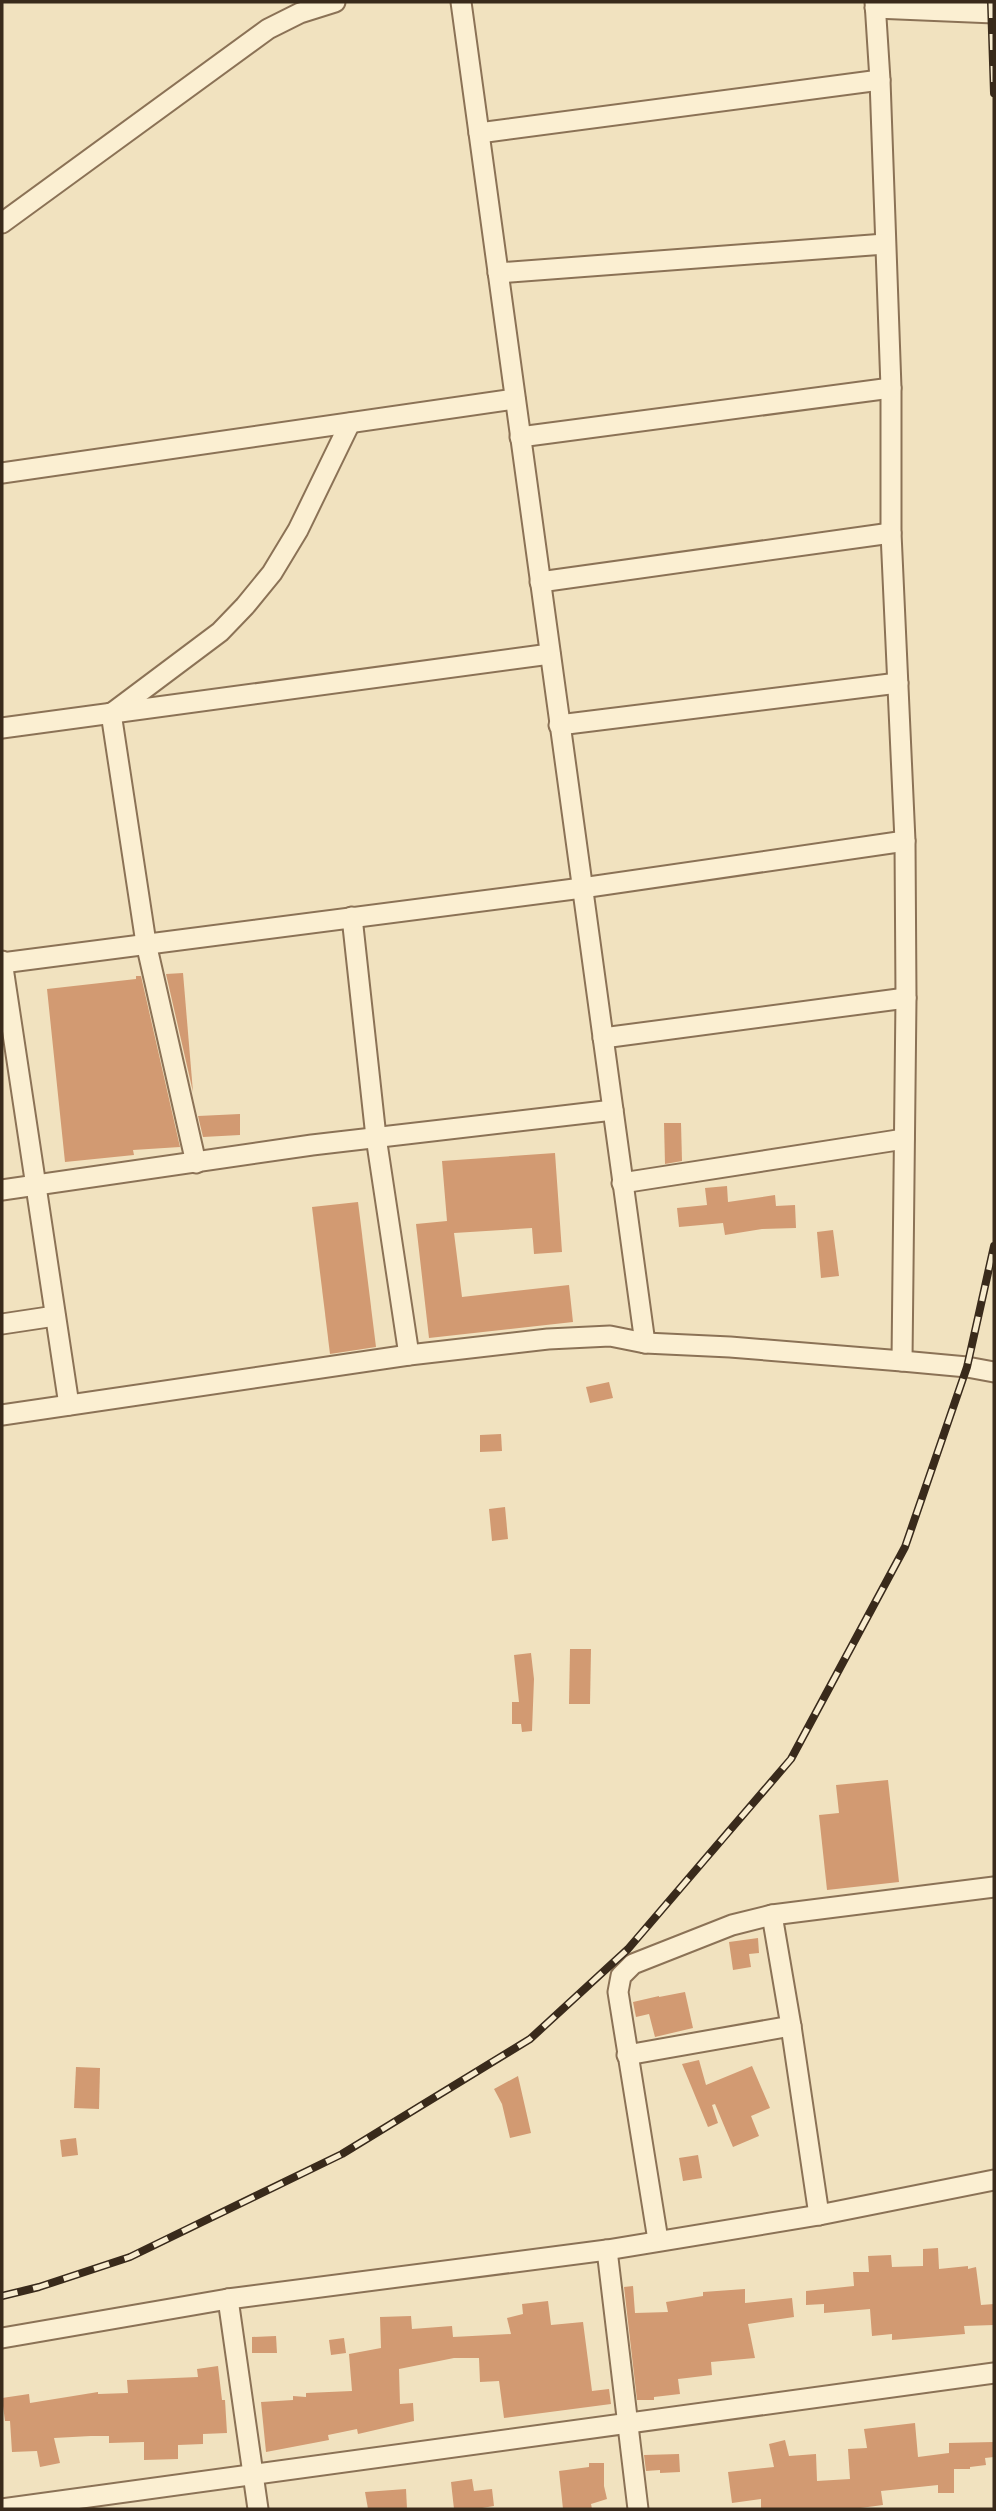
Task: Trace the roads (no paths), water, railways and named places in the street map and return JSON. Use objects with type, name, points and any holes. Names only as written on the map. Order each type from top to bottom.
[{"type":"street","points":[[2,223],[268,29],[299,13],[335,2]]},
{"type":"street","points":[[461,2],[645,1343]]},
{"type":"street","points":[[902,1361],[905,841],[891,533],[891,388],[875,5],[994,13]]},
{"type":"street","points":[[479,133],[880,80]]},
{"type":"street","points":[[498,273],[885,244]]},
{"type":"street","points":[[520,437],[891,388]]},
{"type":"street","points":[[2,473],[515,399]]},
{"type":"street","points":[[111,713],[219,632],[245,606],[272,573],[298,530],[350,423]]},
{"type":"street","points":[[540,582],[891,533]]},
{"type":"street","points":[[2,728],[550,654]]},
{"type":"street","points":[[559,725],[898,683]]},
{"type":"street","points":[[111,713],[146,943],[196,1163]]},
{"type":"street","points":[[69,1405],[2,963],[582,888],[905,841]]},
{"type":"street","points":[[352,917],[376,1137],[409,1355]]},
{"type":"street","points":[[603,1038],[906,998]]},
{"type":"street","points":[[2,1190],[376,1137],[613,1110]]},
{"type":"street","points":[[622,1183],[904,1139]]},
{"type":"street","points":[[2,1324],[55,1316]]},
{"type":"street","points":[[2,1415],[409,1355],[548,1339],[610,1336],[645,1343],[902,1361],[994,1372]]},
{"type":"street","points":[[658,2240],[618,1992],[621,1976],[633,1964],[732,1925],[772,1915],[994,1887]]},
{"type":"street","points":[[772,1915],[819,2215]]},
{"type":"street","points":[[627,2055],[791,2026]]},
{"type":"street","points":[[2,2338],[228,2298],[607,2250],[819,2215],[994,2180]]},
{"type":"street","points":[[607,2250],[638,2509]]},
{"type":"street","points":[[228,2298],[258,2509]]},
{"type":"street","points":[[2,2509],[252,2477],[994,2373]]},
{"type":"railway","points":[[991,2],[994,93]]},
{"type":"railway","points":[[2,2296],[39,2287],[130,2257],[342,2154],[530,2039],[628,1949],[791,1759],[905,1547],[967,1367],[994,1246]]}]
